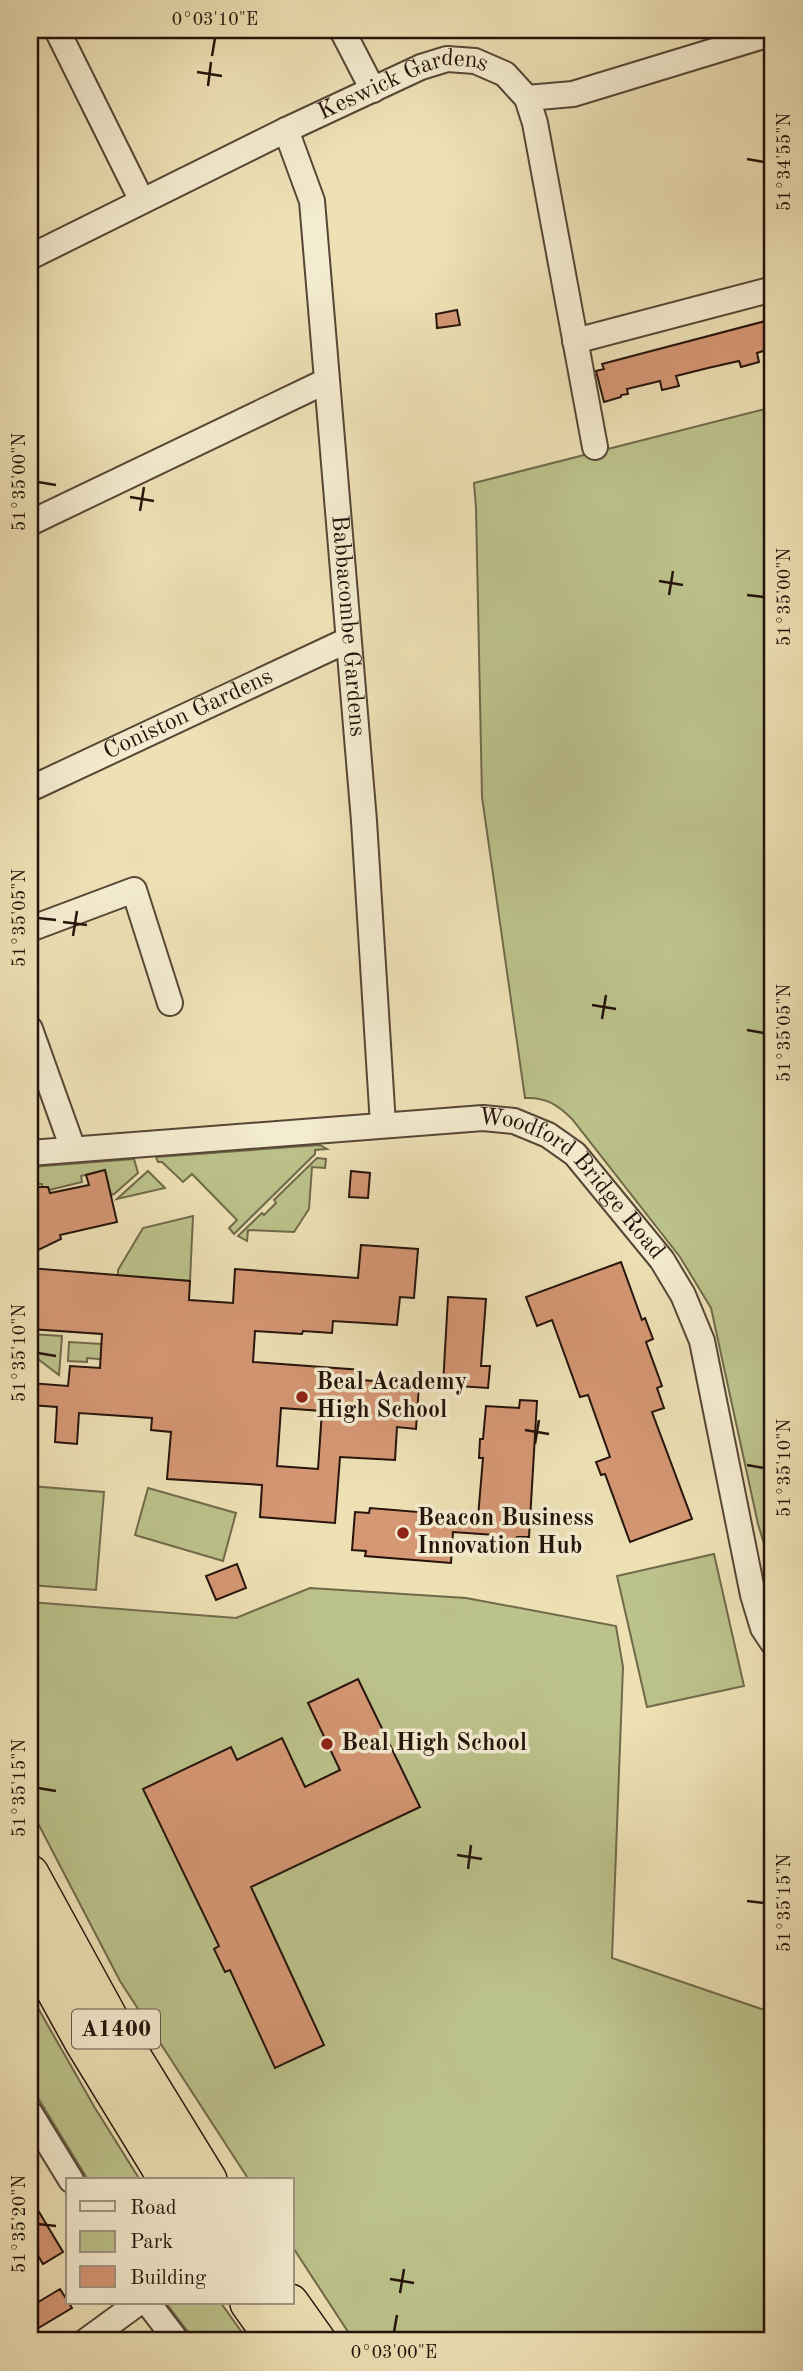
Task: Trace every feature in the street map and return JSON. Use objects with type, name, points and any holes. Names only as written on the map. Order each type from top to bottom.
[{"type":"highway","name":"A1400","points":[[30,1874],[111,2022],[207,2178]]},
{"type":"highway","name":"A1400","points":[[30,1945],[83,2041],[167,2178]]},
{"type":"highway","points":[[250,2304],[276,2341]]},
{"type":"highway","points":[[291,2304],[317,2341]]},
{"type":"street","points":[[57,30],[142,201]]},
{"type":"street","points":[[342,30],[373,90]]},
{"type":"street","points":[[527,98],[573,94],[773,33]]},
{"type":"street","name":"Keswick Gardens","points":[[30,257],[286,130],[421,67],[447,59],[475,61],[505,74],[527,98],[535,123],[594,447]]},
{"type":"street","name":"Babbacombe Gardens","points":[[286,130],[312,201],[365,847],[383,1125]]},
{"type":"street","points":[[575,341],[773,289]]},
{"type":"street","points":[[30,523],[318,385],[327,385]]},
{"type":"street","name":"Coniston Gardens","points":[[30,789],[348,640]]},
{"type":"street","points":[[30,929],[134,890],[170,1003]]},
{"type":"street","points":[[30,1028],[72,1149]]},
{"type":"street","name":"Woodford Bridge Road","points":[[30,1153],[483,1118],[514,1122],[548,1135],[575,1154],[590,1170],[662,1261],[683,1295],[702,1340],[753,1595],[763,1628],[773,1643]]},
{"type":"street","points":[[30,2113],[70,2178]]},
{"type":"street","points":[[86,2341],[137,2304]]},
{"type":"street","points":[[149,2304],[177,2341]]},
{"type":"green space","points":[[773,407],[773,1573],[758,1524],[711,1308],[680,1257],[572,1119],[551,1103],[525,1098],[482,797],[474,483]]},
{"type":"green space","points":[[320,1145],[327,1149],[315,1150],[315,1154],[234,1234],[229,1228],[237,1220],[192,1174],[183,1182],[162,1162],[158,1162],[156,1157]]},
{"type":"green space","points":[[317,1158],[326,1159],[325,1168],[312,1167],[309,1209],[294,1232],[248,1230],[247,1241],[238,1236],[262,1213],[264,1215],[276,1203],[274,1200]]},
{"type":"green space","points":[[134,1159],[138,1173],[111,1195],[105,1170],[81,1176],[82,1182],[49,1190],[48,1187],[42,1187],[42,1184],[30,1184],[30,1167]]},
{"type":"green space","points":[[148,1171],[165,1188],[117,1199]]},
{"type":"green space","points":[[193,1216],[190,1281],[118,1276],[118,1270],[143,1228]]},
{"type":"green space","points":[[30,1334],[62,1336],[59,1375],[30,1353]]},
{"type":"green space","points":[[69,1342],[102,1344],[110,1360],[87,1358],[87,1362],[68,1361]]},
{"type":"green space","points":[[30,1486],[104,1492],[96,1590],[30,1585]]},
{"type":"green space","points":[[148,1488],[236,1513],[223,1561],[135,1535]]},
{"type":"green space","points":[[714,1554],[744,1686],[647,1707],[617,1576]]},
{"type":"green space","name":"Beal High School","points":[[310,1588],[466,1598],[616,1626],[623,1667],[612,1958],[773,2013],[773,2341],[354,2341],[294,2249],[294,2178],[248,2178],[120,1981],[30,1808],[30,1602],[236,1618]]},
{"type":"green space","points":[[30,1994],[139,2178],[87,2178],[30,2085]]},
{"type":"green space","points":[[167,2304],[222,2304],[248,2341],[195,2341]]},
{"type":"building","points":[[457,310],[460,325],[437,328],[436,314]]},
{"type":"building","points":[[773,319],[773,348],[757,353],[759,362],[741,367],[739,361],[676,376],[679,386],[662,390],[660,381],[627,389],[628,394],[604,402],[596,371],[604,369],[602,364]]},
{"type":"building","points":[[105,1170],[117,1222],[60,1235],[61,1239],[30,1254],[30,1187],[48,1187],[50,1193],[89,1185],[86,1175]]},
{"type":"building","points":[[351,1171],[370,1173],[368,1198],[349,1197]]},
{"type":"building","name":"Beal Academy High School","points":[[361,1245],[418,1249],[414,1298],[400,1297],[397,1325],[333,1321],[332,1333],[255,1331],[253,1362],[362,1370],[362,1380],[419,1385],[416,1429],[397,1427],[395,1460],[340,1457],[335,1523],[260,1517],[262,1485],[167,1479],[171,1432],[151,1430],[152,1418],[79,1413],[77,1444],[55,1442],[57,1407],[30,1405],[30,1383],[68,1386],[70,1366],[100,1368],[102,1334],[30,1329],[30,1268],[190,1281],[189,1300],[233,1303],[235,1269],[358,1278]],"holes":[[[281,1408],[322,1411],[318,1469],[277,1466]]]},
{"type":"building","points":[[621,1262],[642,1320],[645,1318],[653,1339],[646,1342],[662,1386],[657,1388],[664,1408],[652,1412],[692,1519],[630,1542],[605,1474],[601,1475],[596,1462],[610,1457],[588,1395],[580,1397],[552,1320],[537,1326],[526,1297]]},
{"type":"building","name":"Beal Academy High School","points":[[448,1297],[486,1299],[481,1366],[490,1366],[488,1388],[443,1385]]},
{"type":"building","points":[[520,1400],[537,1401],[529,1537],[517,1537],[517,1545],[495,1543],[495,1535],[453,1532],[451,1563],[365,1556],[366,1551],[352,1550],[355,1512],[369,1513],[370,1508],[478,1517],[483,1458],[479,1458],[480,1439],[483,1439],[486,1406],[519,1408]]},
{"type":"building","points":[[237,1564],[246,1588],[216,1600],[206,1576]]},
{"type":"building","points":[[358,1679],[420,1807],[251,1887],[324,2045],[275,2068],[230,1970],[225,1972],[214,1949],[219,1946],[143,1789],[231,1747],[237,1760],[282,1738],[305,1787],[340,1770],[308,1703]]},
{"type":"building","points":[[30,2197],[63,2252],[43,2264],[30,2242]]},
{"type":"building","points":[[60,2289],[66,2304],[72,2308],[30,2333],[30,2307]]},
{"type":"place","name":"Beal Academy High School","points":[[302,1397]]},
{"type":"place","name":"Beacon Business Innovation Hub","points":[[403,1533]]},
{"type":"place","name":"Beal High School","points":[[327,1744]]}]
